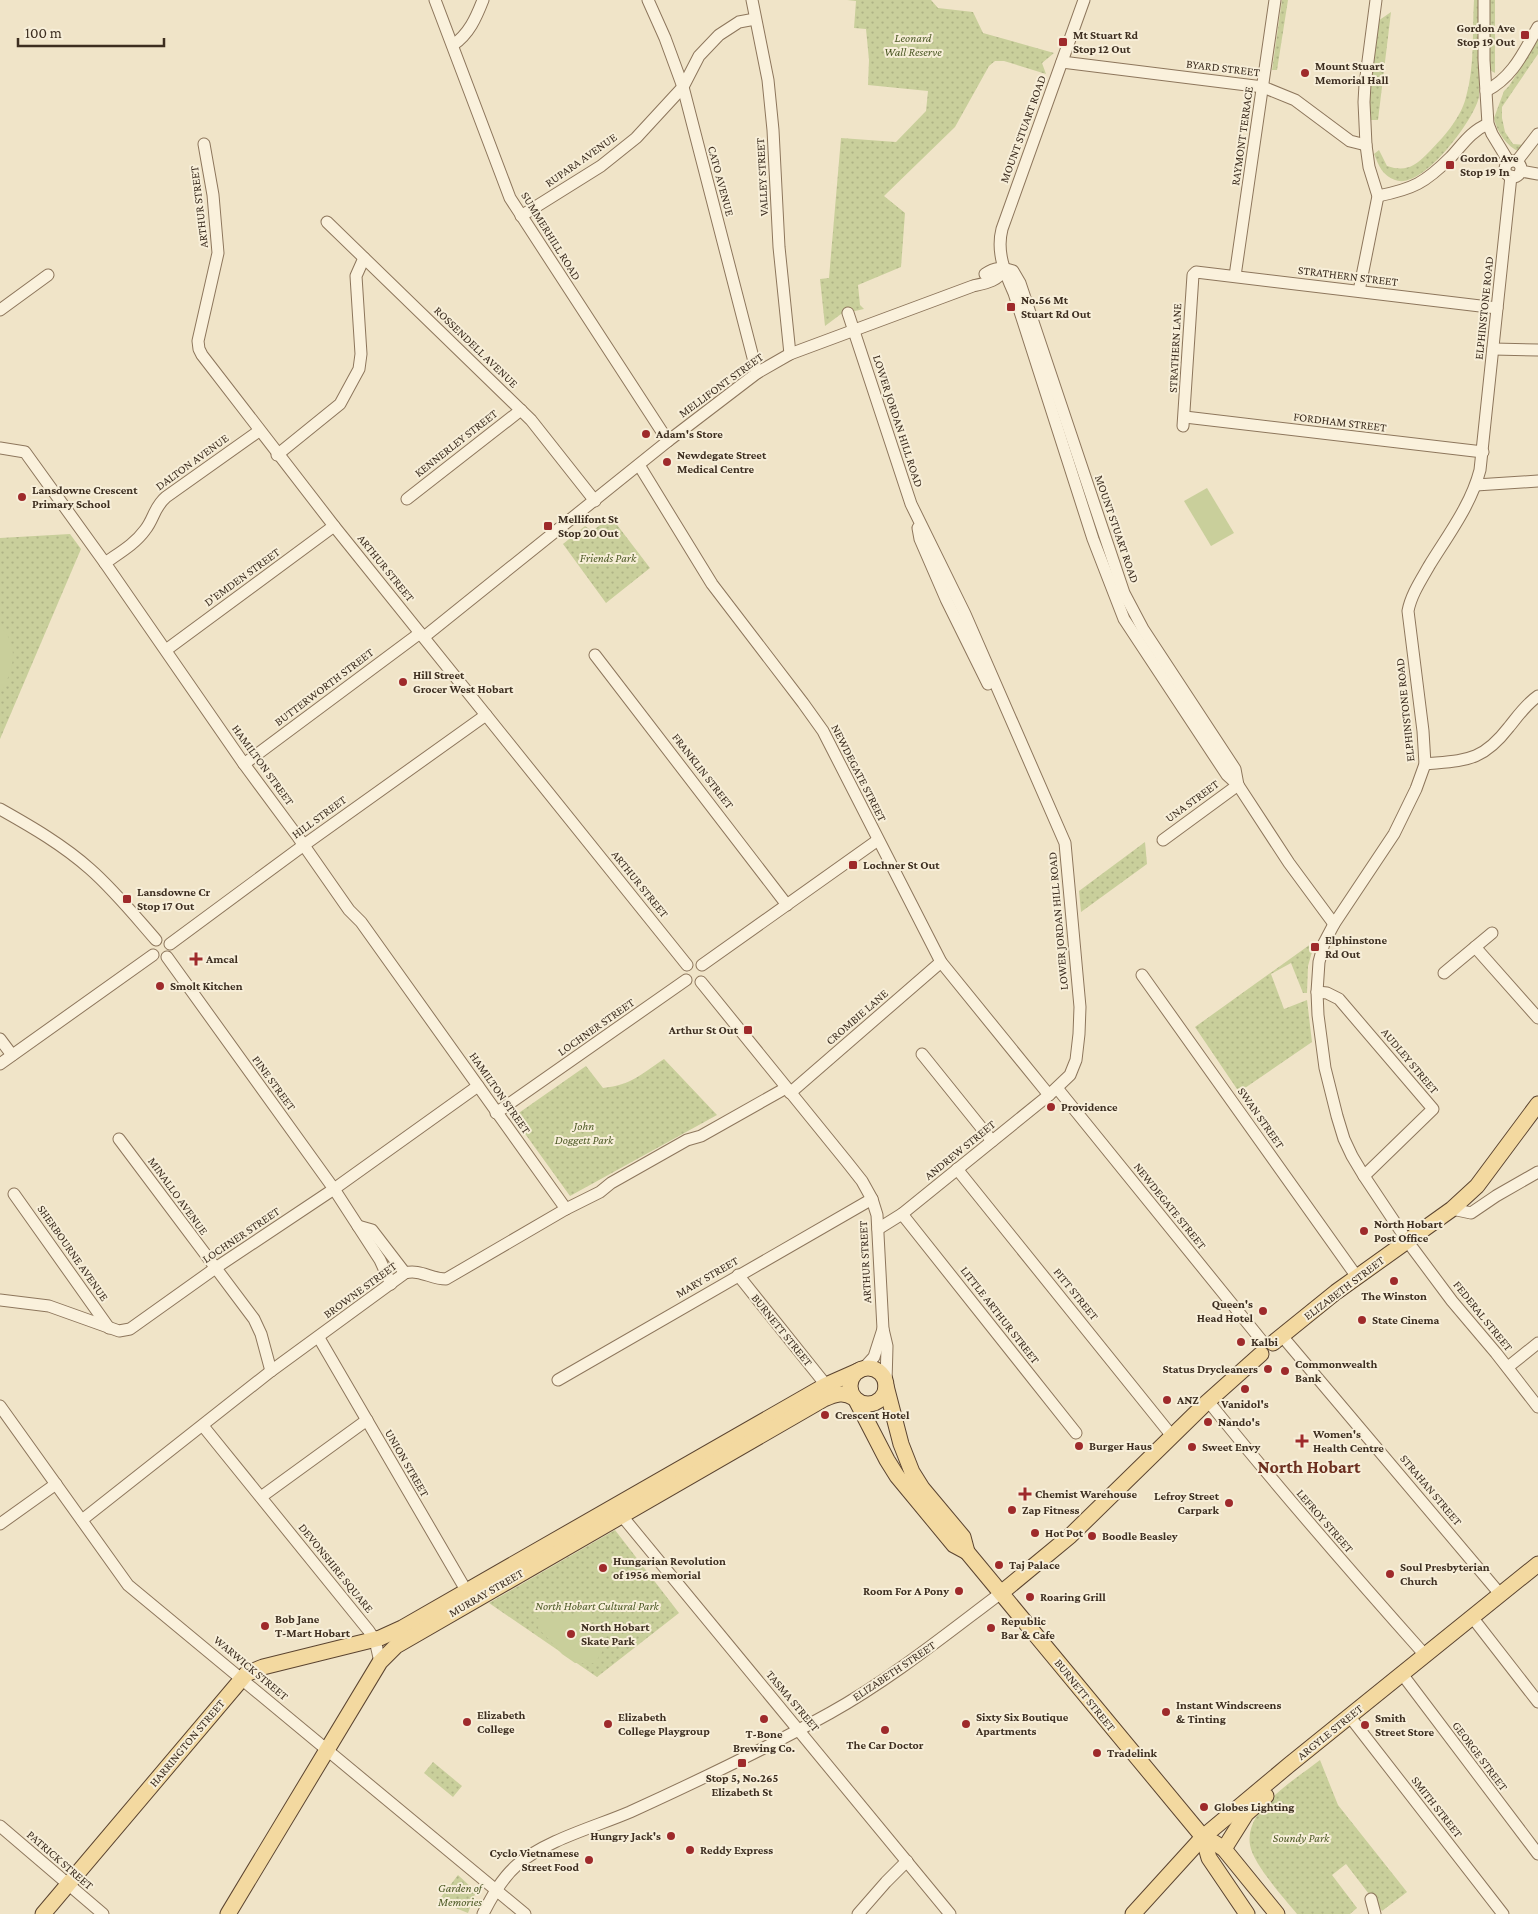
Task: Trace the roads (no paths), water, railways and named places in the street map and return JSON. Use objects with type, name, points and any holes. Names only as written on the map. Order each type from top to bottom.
[{"type":"main road","name":"ELIZABETH STREET","points":[[1001,1593],[1070,1536],[1269,1343],[1452,1209],[1476,1186],[1538,1104]]},
{"type":"main road","points":[[872,1368],[879,1372],[886,1384],[884,1395],[876,1403],[864,1404],[855,1399],[850,1391],[850,1383],[854,1376],[862,1370],[872,1368]]},
{"type":"main road","name":"MURRAY STREET","points":[[618,1511],[826,1385],[862,1370]]},
{"type":"main road","name":"BURNETT STREET","points":[[886,1384],[909,1468],[922,1488],[963,1537],[967,1552]]},
{"type":"main road","name":"MURRAY STREET","points":[[375,1640],[469,1596],[618,1511],[824,1399],[842,1393],[849,1394],[855,1399]]},
{"type":"main road","name":"BURNETT STREET","points":[[855,1399],[897,1476],[954,1545],[967,1552],[1202,1837],[1209,1858],[1247,1914]]},
{"type":"main road","name":"ARGYLE STREET","points":[[1133,1914],[1202,1837],[1538,1564]]},
{"type":"main road","name":"MURRAY STREET","points":[[228,1914],[380,1662],[390,1650],[402,1641],[469,1596]]},
{"type":"main road","name":"HARRINGTON STREET","points":[[43,1914],[242,1678],[263,1667],[375,1640]]},
{"type":"main road","points":[[1224,1849],[1246,1814],[1278,1786],[1289,1765]]},
{"type":"main road","name":"BURNETT STREET","points":[[1202,1837],[1224,1849],[1277,1914]]},
{"type":"street","name":"SUMMERHILL ROAD","points":[[435,0],[507,190],[521,216],[668,441]]},
{"type":"street","points":[[453,45],[466,33],[475,19],[483,0]]},
{"type":"street","name":"CATO AVENUE","points":[[648,0],[665,38],[683,87],[757,373]]},
{"type":"street","name":"VALLEY STREET","points":[[752,0],[768,80],[773,130],[779,247],[790,354]]},
{"type":"street","name":"MOUNT STUART ROAD","points":[[1084,0],[999,240],[1000,255],[1005,268],[1013,271],[1025,294],[1124,593],[1143,629],[1235,769],[1238,785],[1289,863],[1334,924]]},
{"type":"street","name":"RAYMONT TERRACE","points":[[1235,276],[1275,0]]},
{"type":"street","points":[[1359,291],[1378,196],[1366,145],[1365,84],[1376,0]]},
{"type":"street","points":[[1484,0],[1484,60],[1488,124],[1492,134],[1515,168],[1538,174]]},
{"type":"street","name":"RUPARA AVENUE","points":[[521,216],[575,183],[636,138],[683,87],[700,56],[719,35],[739,22],[755,19]]},
{"type":"street","points":[[1486,91],[1499,84],[1509,75],[1538,27]]},
{"type":"street","name":"BYARD STREET","points":[[1062,62],[1263,87],[1295,100],[1350,141],[1366,145]]},
{"type":"street","points":[[1378,196],[1406,190],[1422,182],[1452,156],[1469,136],[1488,124]]},
{"type":"street","points":[[1515,168],[1538,134]]},
{"type":"street","name":"ARTHUR STREET","points":[[204,144],[213,195],[218,253],[198,341],[199,349],[277,455],[687,965]]},
{"type":"street","name":"ELPHINSTONE ROAD","points":[[1408,1242],[1364,1176],[1344,1139],[1331,1094],[1322,1044],[1317,992],[1319,962],[1324,943],[1334,924],[1394,834],[1416,789],[1425,764],[1423,731],[1409,622],[1409,602],[1476,485],[1483,452],[1497,308],[1515,168]]},
{"type":"street","name":"ROSSENDELL AVENUE","points":[[327,222],[531,420],[594,501]]},
{"type":"street","name":"MELLIFONT STREET","points":[[985,274],[999,240]]},
{"type":"street","points":[[277,455],[340,404],[358,369],[361,354],[356,276],[364,258]]},
{"type":"street","name":"MELLIFONT STREET","points":[[422,635],[757,373],[790,354],[854,332],[973,286],[994,280],[1001,275],[1005,268],[998,267],[985,274],[973,286]]},
{"type":"street","name":"STRATHERN STREET","points":[[1196,272],[1497,308]]},
{"type":"street","name":"STRATHERN LANE","points":[[1188,420],[1193,276],[1196,272]]},
{"type":"street","points":[[0,310],[48,275]]},
{"type":"street","name":"LOWER JORDAN HILL ROAD","points":[[848,313],[917,518],[965,614],[1065,842],[1080,1007],[1079,1034],[1076,1060],[1070,1075],[1053,1092]]},
{"type":"street","points":[[1493,349],[1538,350]]},
{"type":"street","name":"KENNERLEY STREET","points":[[408,498],[521,410]]},
{"type":"street","name":"FORDHAM STREET","points":[[1188,420],[1483,452]]},
{"type":"street","name":"DALTON AVENUE","points":[[105,563],[139,538],[147,529],[158,504],[166,497],[259,430]]},
{"type":"street","name":"HAMILTON STREET","points":[[0,448],[24,452],[105,563],[244,764],[349,910],[361,922],[566,1209]]},
{"type":"street","name":"NEWDEGATE STREET","points":[[639,465],[712,584],[803,702],[823,731],[941,962],[1269,1343]]},
{"type":"street","points":[[1476,485],[1538,481]]},
{"type":"street","name":"D'EMDEN STREET","points":[[166,650],[334,526]]},
{"type":"street","name":"BUTTERWORTH STREET","points":[[244,764],[422,635]]},
{"type":"street","name":"FRANKLIN STREET","points":[[596,655],[787,905]]},
{"type":"street","points":[[1425,764],[1452,761],[1482,754],[1494,744],[1526,705],[1538,696]]},
{"type":"street","name":"HILL STREET","points":[[170,944],[304,845],[486,715]]},
{"type":"street","name":"UNA STREET","points":[[1163,840],[1238,785]]},
{"type":"street","points":[[0,809],[49,838],[90,869],[156,940]]},
{"type":"street","points":[[702,965],[878,840]]},
{"type":"street","points":[[1444,973],[1492,933]]},
{"type":"street","points":[[162,938],[170,944],[171,950],[167,957],[158,958],[153,955],[151,946],[156,940],[162,938]]},
{"type":"street","points":[[1475,947],[1538,1018]]},
{"type":"street","points":[[0,1064],[153,955]]},
{"type":"street","name":"PINE STREET","points":[[167,957],[334,1189],[380,1260],[391,1284]]},
{"type":"street","points":[[696,962],[702,965],[706,974],[701,982],[695,984],[686,980],[684,971],[687,965],[696,962]]},
{"type":"street","name":"CROMBIE LANE","points":[[788,1090],[941,962]]},
{"type":"street","name":"SWAN STREET","points":[[1142,974],[1357,1277]]},
{"type":"street","name":"LOCHNER STREET","points":[[496,1113],[686,980]]},
{"type":"street","name":"ARTHUR STREET","points":[[701,982],[862,1181],[872,1199],[878,1229],[882,1329],[887,1346],[886,1384]]},
{"type":"street","name":"AUDLEY STREET","points":[[1317,992],[1327,993],[1339,998],[1433,1109],[1364,1176]]},
{"type":"street","points":[[0,1039],[12,1055]]},
{"type":"street","points":[[922,1054],[992,1141]]},
{"type":"street","name":"LOCHNER STREET","points":[[0,1300],[49,1306],[108,1328],[119,1331],[130,1329],[217,1267],[334,1189],[478,1086]]},
{"type":"street","name":"BROWNE STREET","points":[[82,1520],[272,1371],[405,1273],[412,1271],[423,1273],[435,1279],[446,1279],[566,1209],[600,1192],[611,1183],[687,1140],[700,1136],[788,1090]]},
{"type":"street","name":"ANDREW STREET","points":[[878,1229],[902,1214],[1053,1092]]},
{"type":"street","name":"MINALLO AVENUE","points":[[119,1139],[209,1260],[217,1267],[254,1319],[261,1334],[272,1371]]},
{"type":"street","name":"PITT STREET","points":[[957,1169],[1172,1436]]},
{"type":"street","points":[[1452,1209],[1471,1213],[1538,1172]]},
{"type":"street","name":"SHERBOURNE AVENUE","points":[[14,1194],[108,1328]]},
{"type":"street","name":"MARY STREET","points":[[558,1380],[738,1274],[872,1199]]},
{"type":"street","name":"LITTLE ARTHUR STREET","points":[[902,1214],[1076,1432]]},
{"type":"street","name":"PINE STREET","points":[[358,1226],[372,1230],[405,1273]]},
{"type":"street","name":"FEDERAL STREET","points":[[1408,1242],[1452,1301],[1508,1367],[1538,1407]]},
{"type":"street","name":"BURNETT STREET","points":[[738,1274],[826,1385]]},
{"type":"street","name":"ARTHUR STREET","points":[[862,1370],[874,1357],[882,1329]]},
{"type":"street","name":"UNION STREET","points":[[319,1338],[469,1596]]},
{"type":"street","name":"STRAHAN STREET","points":[[1269,1343],[1500,1594]]},
{"type":"street","points":[[1508,1367],[1538,1343]]},
{"type":"street","name":"LEFROY STREET","points":[[1208,1401],[1328,1546],[1425,1655]]},
{"type":"street","name":"WARWICK STREET","points":[[0,1406],[128,1585],[525,1914]]},
{"type":"street","points":[[261,1497],[367,1420]]},
{"type":"street","name":"DEVONSHIRE SQUARE","points":[[203,1426],[370,1631],[375,1640],[380,1662]]},
{"type":"street","points":[[0,1524],[56,1484]]},
{"type":"street","name":"TASMA STREET","points":[[618,1511],[950,1914]]},
{"type":"street","name":"ELIZABETH STREET","points":[[483,1914],[496,1890],[517,1865],[538,1850],[657,1799],[799,1730],[874,1686],[1001,1593]]},
{"type":"street","points":[[1472,1617],[1538,1702]]},
{"type":"street","name":"GEORGE STREET","points":[[1402,1674],[1538,1854]]},
{"type":"street","name":"SMITH STREET","points":[[1350,1717],[1503,1914]]},
{"type":"street","name":"PATRICK STREET","points":[[0,1826],[102,1914]]},
{"type":"street","points":[[858,1914],[886,1882],[907,1862]]},
{"type":"street","points":[[1370,1899],[1374,1914]]},
{"type":"place","name":"Gordon Ave Stop 19 Out","points":[[1525,35]]},
{"type":"place","name":"Mt Stuart Rd Stop 12 Out","points":[[1063,42]]},
{"type":"place","name":"Mount Stuart Memorial Hall","points":[[1305,73]]},
{"type":"place","name":"Gordon Ave Stop 19 In","points":[[1450,165]]},
{"type":"place","name":"No.56 Mt Stuart Rd Out","points":[[1011,307]]},
{"type":"place","name":"Adam's Store","points":[[646,434]]},
{"type":"place","name":"Newdegate Street Medical Centre","points":[[667,462]]},
{"type":"place","name":"Lansdowne Crescent Primary School","points":[[22,497]]},
{"type":"place","name":"Mellifont St Stop 20 Out","points":[[548,526]]},
{"type":"place","name":"Hill Street Grocer West Hobart","points":[[403,682]]},
{"type":"place","name":"Lochner St Out","points":[[853,865]]},
{"type":"place","name":"Lansdowne Cr Stop 17 Out","points":[[127,899]]},
{"type":"place","name":"Elphinstone Rd Out","points":[[1315,947]]},
{"type":"place","name":"Amcal","points":[[196,959]]},
{"type":"place","name":"Smolt Kitchen","points":[[160,986]]},
{"type":"place","name":"Arthur St Out","points":[[748,1030]]},
{"type":"place","name":"Providence","points":[[1051,1107]]},
{"type":"place","name":"North Hobart Post Office","points":[[1364,1231]]},
{"type":"place","name":"The Winston","points":[[1394,1281]]},
{"type":"place","name":"Queen's Head Hotel","points":[[1263,1311]]},
{"type":"place","name":"State Cinema","points":[[1362,1320]]},
{"type":"place","name":"Kalbi","points":[[1241,1342]]},
{"type":"place","name":"Status Drycleaners","points":[[1268,1369]]},
{"type":"place","name":"Commonwealth Bank","points":[[1285,1371]]},
{"type":"place","name":"Vanidol's","points":[[1245,1389]]},
{"type":"place","name":"ANZ","points":[[1167,1400]]},
{"type":"place","name":"Crescent Hotel","points":[[825,1415]]},
{"type":"place","name":"Nando's","points":[[1208,1422]]},
{"type":"place","name":"Women's Health Centre","points":[[1302,1441]]},
{"type":"place","name":"Burger Haus","points":[[1079,1446]]},
{"type":"place","name":"Sweet Envy","points":[[1192,1447]]},
{"type":"place","name":"Chemist Warehouse","points":[[1025,1494]]},
{"type":"place","name":"Lefroy Street Carpark","points":[[1229,1503]]},
{"type":"place","name":"Zap Fitness","points":[[1012,1510]]},
{"type":"place","name":"Hot Pot","points":[[1035,1533]]},
{"type":"place","name":"Boodle Beasley","points":[[1092,1536]]},
{"type":"place","name":"Taj Palace","points":[[999,1565]]},
{"type":"place","name":"Hungarian Revolution of 1956 memorial","points":[[603,1568]]},
{"type":"place","name":"Soul Presbyterian Church","points":[[1390,1574]]},
{"type":"place","name":"Room For A Pony","points":[[959,1591]]},
{"type":"place","name":"Roaring Grill","points":[[1030,1597]]},
{"type":"place","name":"Bob Jane T-Mart Hobart","points":[[265,1626]]},
{"type":"place","name":"Republic Bar & Cafe","points":[[991,1628]]},
{"type":"place","name":"North Hobart Skate Park","points":[[571,1634]]},
{"type":"place","name":"Instant Windscreens & Tinting","points":[[1166,1712]]},
{"type":"place","name":"T-Bone Brewing Co.","points":[[764,1719]]},
{"type":"place","name":"Elizabeth College","points":[[467,1722]]},
{"type":"place","name":"Elizabeth College Playgroup","points":[[608,1724]]},
{"type":"place","name":"Sixty Six Boutique Apartments","points":[[966,1724]]},
{"type":"place","name":"Smith Street Store","points":[[1365,1725]]},
{"type":"place","name":"The Car Doctor","points":[[885,1730]]},
{"type":"place","name":"Tradelink","points":[[1097,1753]]},
{"type":"place","name":"Stop 5, No.265 Elizabeth St","points":[[742,1763]]},
{"type":"place","name":"Globes Lighting","points":[[1204,1807]]},
{"type":"place","name":"Hungry Jack's","points":[[671,1836]]},
{"type":"place","name":"Reddy Express","points":[[690,1850]]},
{"type":"place","name":"Cyclo Vietnamese Street Food","points":[[589,1860]]},
{"type":"district","name":"North Hobart","points":[[1309,1467]]},
{"type":"park label","name":"Leonard Wall Reserve","points":[[913,45]]},
{"type":"park label","name":"Friends Park","points":[[608,558]]},
{"type":"park label","name":"John Doggett Park","points":[[584,1133]]},
{"type":"park label","name":"North Hobart Cultural Park","points":[[597,1606]]},
{"type":"park label","name":"Soundy Park","points":[[1301,1838]]},
{"type":"park label","name":"Garden of Memories","points":[[460,1895]]}]
